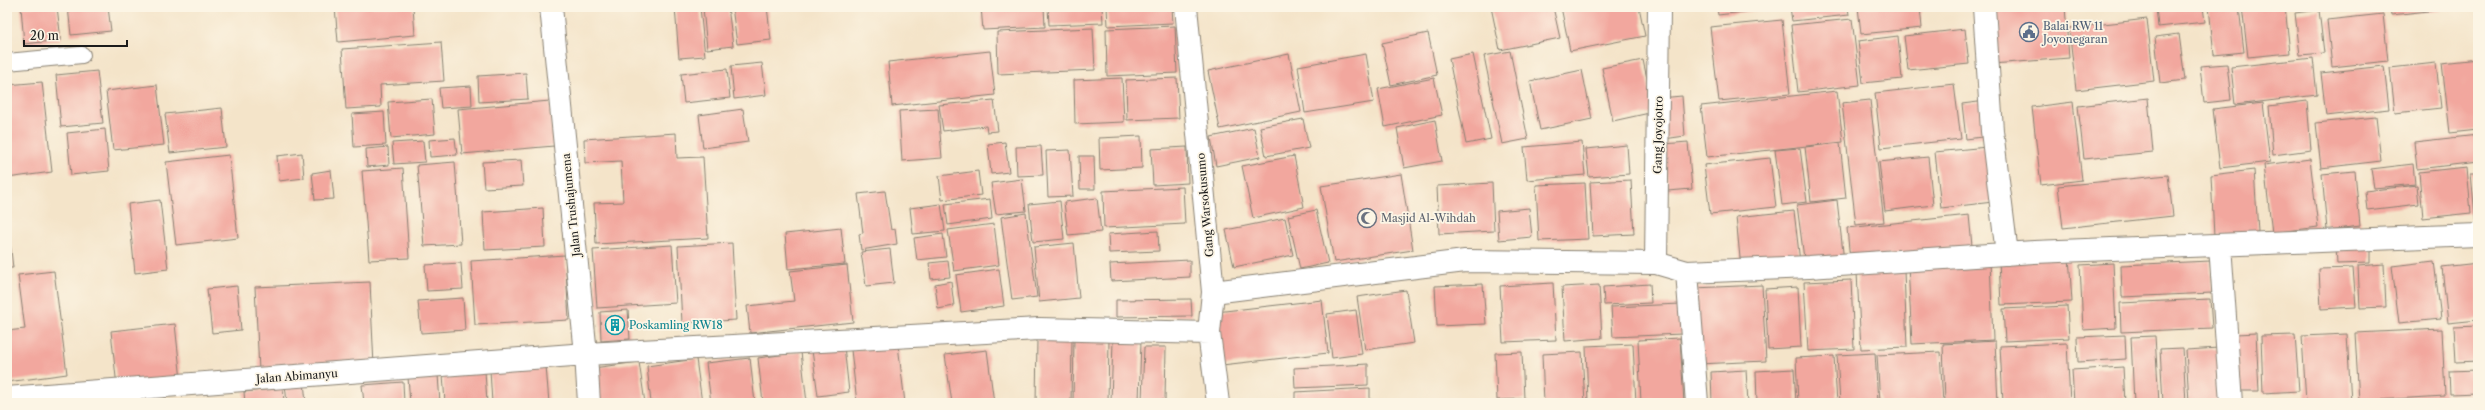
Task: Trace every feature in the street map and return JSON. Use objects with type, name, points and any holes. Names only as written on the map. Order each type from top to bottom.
[{"type":"street","name":"Jalan Trushajumena","points":[[551,7],[586,354],[589,403]]},
{"type":"street","name":"Gang Warsokusumo","points":[[1186,7],[1213,292],[1209,333],[1218,403]]},
{"type":"street","name":"Gang Joyojotro","points":[[1656,263],[1660,7]]},
{"type":"street","points":[[1984,7],[1992,132],[2007,254]]},
{"type":"street","points":[[1213,292],[1465,261],[1656,263],[1687,272],[1809,267],[2007,254],[2478,235]]},
{"type":"street","points":[[2220,245],[2231,403]]},
{"type":"street","points":[[1687,272],[1697,403]]},
{"type":"street","name":"Jalan Abimanyu","points":[[7,398],[586,354],[1039,330],[1209,333]]},
{"type":"lane","points":[[7,62],[82,55]]},
{"type":"building","points":[[21,7],[57,7],[61,40],[24,44]]},
{"type":"building","points":[[68,7],[108,7],[111,31],[71,35]]},
{"type":"building","points":[[335,7],[413,7],[415,35],[338,42]]},
{"type":"building","points":[[675,7],[700,7],[705,56],[679,58]]},
{"type":"building","points":[[728,7],[733,46],[707,49],[703,8]]},
{"type":"building","points":[[732,7],[767,7],[771,40],[737,44]]},
{"type":"building","points":[[981,7],[1044,7],[1045,27],[983,30]]},
{"type":"building","points":[[1048,7],[1102,7],[1103,23],[1049,25]]},
{"type":"building","points":[[1107,7],[1172,7],[1173,23],[1108,26]]},
{"type":"building","points":[[1491,7],[1553,7],[1560,38],[1500,50]]},
{"type":"building","points":[[1561,7],[1639,7],[1645,36],[1570,51]]},
{"type":"building","points":[[1717,7],[1778,7],[1778,8],[1718,15]]},
{"type":"building","points":[[1790,7],[1848,7],[1849,15],[1792,21]]},
{"type":"building","points":[[1858,7],[1920,7],[1922,28],[1861,34]]},
{"type":"building","name":"Balai RW 11 Joyonegaran","points":[[1988,7],[2065,7],[2069,58],[1993,64]]},
{"type":"building","points":[[2156,7],[2203,7],[2205,22],[2158,27]]},
{"type":"building","points":[[2209,7],[2239,7],[2244,52],[2214,55]]},
{"type":"building","points":[[2242,7],[2285,7],[2290,53],[2248,57]]},
{"type":"building","points":[[2390,7],[2457,7],[2457,8],[2391,15]]},
{"type":"building","points":[[2319,10],[2324,53],[2300,55],[2295,13]]},
{"type":"building","points":[[2383,14],[2388,61],[2332,67],[2327,20]]},
{"type":"building","points":[[1852,19],[1860,85],[1798,92],[1791,25]]},
{"type":"building","points":[[2147,19],[2154,81],[2076,90],[2069,28]]},
{"type":"building","points":[[1782,20],[1790,94],[1719,101],[1710,27]]},
{"type":"building","points":[[1175,26],[1177,73],[1107,76],[1106,29]]},
{"type":"building","points":[[1093,28],[1095,70],[998,74],[997,32]]},
{"type":"building","points":[[1965,29],[1969,64],[1908,70],[1904,36]]},
{"type":"building","points":[[1428,33],[1437,75],[1391,85],[1382,43]]},
{"type":"building","points":[[2179,34],[2185,80],[2160,83],[2155,37]]},
{"type":"building","points":[[1898,36],[1902,79],[1863,83],[1858,41]]},
{"type":"building","points":[[441,42],[444,81],[380,85],[381,107],[346,109],[342,49]]},
{"type":"building","points":[[990,51],[995,95],[892,106],[888,62]]},
{"type":"building","points":[[1510,51],[1528,139],[1502,144],[1484,56]]},
{"type":"building","points":[[1289,54],[1301,112],[1220,129],[1208,71]]},
{"type":"building","points":[[1366,54],[1374,102],[1305,113],[1298,66]]},
{"type":"building","points":[[1473,54],[1491,139],[1466,144],[1449,59]]},
{"type":"building","points":[[2313,58],[2317,95],[2235,105],[2231,67]]},
{"type":"building","points":[[2478,59],[2478,130],[2450,133],[2442,63]]},
{"type":"building","points":[[1643,60],[1654,112],[1613,121],[1602,68]]},
{"type":"building","points":[[762,63],[766,95],[734,99],[731,66]]},
{"type":"building","points":[[2436,63],[2441,108],[2395,113],[2390,68]]},
{"type":"building","points":[[2227,64],[2231,100],[2204,103],[2200,66]]},
{"type":"building","points":[[2384,66],[2389,109],[2326,116],[2321,73]]},
{"type":"building","points":[[727,69],[730,98],[684,103],[681,74]]},
{"type":"building","points":[[1582,70],[1592,119],[1540,130],[1530,81]]},
{"type":"building","points":[[97,71],[103,123],[61,127],[56,75]]},
{"type":"building","points":[[526,73],[528,99],[479,102],[478,76]]},
{"type":"building","points":[[1122,78],[1124,122],[1075,124],[1074,80]]},
{"type":"building","points":[[1177,78],[1179,118],[1127,120],[1126,80]]},
{"type":"building","points":[[1434,78],[1442,115],[1385,127],[1378,89]]},
{"type":"building","points":[[42,82],[52,172],[7,178],[7,85]]},
{"type":"building","points":[[1954,84],[1961,139],[1881,148],[1875,93]]},
{"type":"building","points":[[157,85],[164,145],[113,150],[106,91]]},
{"type":"building","points":[[471,86],[472,106],[441,108],[439,88]]},
{"type":"building","points":[[1837,91],[1843,142],[1707,157],[1701,106]]},
{"type":"building","points":[[1682,96],[1685,136],[1664,139],[1660,98]]},
{"type":"building","points":[[2148,98],[2153,152],[2084,159],[2078,106]]},
{"type":"building","points":[[432,99],[435,134],[391,138],[388,102]]},
{"type":"building","points":[[994,100],[998,131],[987,132],[986,126],[943,131],[939,105]]},
{"type":"building","points":[[1870,100],[1884,222],[1856,225],[1842,103]]},
{"type":"building","points":[[550,101],[554,146],[462,154],[458,109]]},
{"type":"building","points":[[1986,101],[1990,136],[1966,139],[1962,104]]},
{"type":"building","points":[[2307,101],[2311,150],[2273,155],[2269,106]]},
{"type":"building","points":[[2073,102],[2082,180],[2041,185],[2032,107]]},
{"type":"building","points":[[2263,103],[2270,162],[2220,168],[2213,109]]},
{"type":"building","points":[[222,108],[226,147],[170,153],[165,114]]},
{"type":"building","points":[[743,109],[748,142],[703,148],[699,115]]},
{"type":"building","points":[[938,109],[942,158],[902,161],[899,111]]},
{"type":"building","points":[[384,112],[386,145],[354,147],[352,114]]},
{"type":"building","points":[[2376,117],[2381,161],[2321,168],[2316,123]]},
{"type":"building","points":[[1303,119],[1309,148],[1266,156],[1260,127]]},
{"type":"building","points":[[1435,120],[1442,161],[1404,168],[1397,128]]},
{"type":"building","points":[[1254,128],[1260,157],[1216,166],[1211,137]]},
{"type":"building","points":[[105,129],[109,171],[71,175],[67,133]]},
{"type":"building","points":[[676,133],[677,158],[703,157],[708,238],[596,244],[594,203],[623,202],[621,161],[585,163],[584,139]]},
{"type":"building","points":[[2478,135],[2478,162],[2417,169],[2414,142]]},
{"type":"building","points":[[1141,136],[1142,168],[1100,170],[1099,138]]},
{"type":"building","points":[[455,138],[457,155],[430,157],[429,140]]},
{"type":"building","points":[[423,141],[425,162],[394,164],[392,143]]},
{"type":"building","points":[[1005,142],[1009,172],[991,174],[988,144]]},
{"type":"building","points":[[1582,142],[1585,175],[1527,180],[1524,147]]},
{"type":"building","points":[[1688,142],[1692,189],[1668,191],[1664,144]]},
{"type":"building","points":[[1840,143],[1846,198],[1811,202],[1805,147]]},
{"type":"building","points":[[1627,145],[1629,174],[1589,177],[1586,149]]},
{"type":"building","points":[[1041,146],[1043,175],[1017,176],[1016,147]]},
{"type":"building","points":[[388,147],[389,165],[367,167],[366,149]]},
{"type":"building","points":[[1187,147],[1188,183],[1153,185],[1151,149]]},
{"type":"building","points":[[1987,147],[1993,202],[1941,208],[1935,152]]},
{"type":"building","points":[[1800,148],[1807,202],[1782,205],[1775,150]]},
{"type":"building","points":[[1070,150],[1073,196],[1048,197],[1046,151]]},
{"type":"building","points":[[302,153],[304,178],[279,181],[277,156]]},
{"type":"building","points":[[229,155],[238,238],[176,245],[166,162]]},
{"type":"building","points":[[1079,156],[1094,156],[1095,189],[1080,189]]},
{"type":"building","points":[[1294,156],[1304,207],[1253,218],[1242,166]]},
{"type":"building","points":[[1928,157],[1933,205],[1885,211],[1879,162]]},
{"type":"building","points":[[1770,158],[1776,207],[1710,214],[1704,165]]},
{"type":"building","points":[[2310,159],[2318,227],[2272,233],[2264,165]]},
{"type":"building","points":[[521,160],[523,186],[484,188],[482,162]]},
{"type":"building","points":[[455,162],[461,244],[424,246],[417,165]]},
{"type":"building","points":[[2413,164],[2415,184],[2374,188],[2371,169]]},
{"type":"building","points":[[2467,167],[2471,213],[2423,218],[2419,172]]},
{"type":"building","points":[[403,168],[409,258],[369,260],[362,171]]},
{"type":"building","points":[[331,170],[334,199],[315,200],[312,173]]},
{"type":"building","points":[[2254,170],[2258,232],[2214,236],[2211,175]]},
{"type":"building","points":[[978,171],[981,195],[942,200],[939,176]]},
{"type":"building","points":[[2355,171],[2360,226],[2327,230],[2322,174]]},
{"type":"building","points":[[2471,173],[2478,173],[2478,227],[2476,227]]},
{"type":"building","name":"Masjid Al-Wihdah","points":[[1401,174],[1413,250],[1334,262],[1321,186]]},
{"type":"building","points":[[2168,175],[2173,216],[2063,228],[2058,186]]},
{"type":"building","points":[[1022,179],[1026,211],[996,214],[991,183]]},
{"type":"building","points":[[1631,180],[1634,234],[1593,236],[1590,182]]},
{"type":"building","points":[[1492,183],[1494,231],[1439,234],[1437,186]]},
{"type":"building","points":[[1585,183],[1588,239],[1539,241],[1536,185]]},
{"type":"building","points":[[2417,185],[2419,204],[2367,210],[2365,191]]},
{"type":"building","points":[[1183,187],[1185,224],[1104,228],[1103,191]]},
{"type":"building","points":[[885,191],[891,230],[895,229],[897,244],[861,250],[859,234],[863,233],[858,194]]},
{"type":"building","points":[[1097,198],[1101,232],[1068,235],[1064,202]]},
{"type":"building","points":[[990,199],[992,219],[948,225],[945,204]]},
{"type":"building","points":[[160,200],[168,269],[135,273],[128,204]]},
{"type":"building","points":[[1837,200],[1844,261],[1805,266],[1797,205]]},
{"type":"building","points":[[1060,201],[1064,239],[1033,242],[1029,204]]},
{"type":"building","points":[[941,204],[945,231],[913,234],[910,208]]},
{"type":"building","points":[[543,208],[545,247],[485,250],[483,212]]},
{"type":"building","points":[[1529,208],[1532,237],[1499,240],[1497,211]]},
{"type":"building","points":[[1316,210],[1328,263],[1300,269],[1288,216]]},
{"type":"building","points":[[1794,211],[1800,262],[1741,268],[1736,217]]},
{"type":"building","points":[[1026,213],[1037,297],[1012,300],[1001,217]]},
{"type":"building","points":[[1969,215],[1972,246],[1850,260],[1847,228]]},
{"type":"building","points":[[1285,218],[1293,255],[1234,267],[1226,230]]},
{"type":"building","points":[[994,224],[999,265],[954,271],[948,230]]},
{"type":"building","points":[[841,228],[845,264],[788,269],[785,234]]},
{"type":"building","points":[[1158,231],[1159,251],[1109,253],[1108,234]]},
{"type":"building","points":[[943,234],[946,257],[917,260],[914,238]]},
{"type":"building","points":[[7,241],[10,241],[13,268],[7,268]]},
{"type":"building","points":[[2370,242],[2370,263],[2337,264],[2336,244]]},
{"type":"building","points":[[732,243],[736,320],[682,323],[678,246]]},
{"type":"building","points":[[1074,243],[1079,298],[1039,302],[1034,247]]},
{"type":"building","points":[[672,245],[676,303],[597,308],[593,250]]},
{"type":"building","points":[[890,249],[894,283],[866,286],[861,252]]},
{"type":"building","points":[[565,255],[569,320],[475,325],[471,261]]},
{"type":"building","points":[[2069,256],[2072,302],[2001,305],[1999,260]]},
{"type":"building","points":[[1190,260],[1190,277],[1111,281],[1110,264]]},
{"type":"building","points":[[1990,260],[1993,340],[1912,344],[1908,264]]},
{"type":"building","points":[[948,261],[950,277],[931,279],[929,263]]},
{"type":"building","points":[[2210,261],[2212,293],[2122,297],[2121,265]]},
{"type":"building","points":[[2434,261],[2441,319],[2399,323],[2392,266]]},
{"type":"building","points":[[461,263],[463,289],[427,291],[425,265]]},
{"type":"building","points":[[2113,263],[2116,328],[2083,330],[2080,265]]},
{"type":"building","points":[[2478,263],[2478,320],[2448,323],[2442,267]]},
{"type":"building","points":[[2384,264],[2386,307],[2360,308],[2358,266]]},
{"type":"building","points":[[847,265],[853,322],[750,333],[747,306],[794,301],[790,271]]},
{"type":"building","points":[[2353,268],[2356,307],[2321,309],[2319,269]]},
{"type":"building","points":[[999,269],[1004,306],[961,312],[956,275]]},
{"type":"building","points":[[54,271],[67,374],[7,382],[7,331],[25,329],[18,275]]},
{"type":"building","points":[[1904,271],[1907,347],[1861,349],[1857,273]]},
{"type":"building","points":[[1851,280],[1854,349],[1808,351],[1804,282]]},
{"type":"building","points":[[951,281],[954,306],[938,309],[935,284]]},
{"type":"building","points":[[370,282],[374,366],[259,371],[255,287]]},
{"type":"building","points":[[1553,283],[1556,340],[1503,342],[1500,286]]},
{"type":"building","points":[[1483,284],[1486,324],[1437,326],[1435,286]]},
{"type":"building","points":[[1650,284],[1651,303],[1604,305],[1603,287]]},
{"type":"building","points":[[1599,285],[1602,338],[1565,341],[1562,287]]},
{"type":"building","points":[[1762,285],[1766,361],[1698,364],[1694,288]]},
{"type":"building","points":[[237,286],[241,330],[212,333],[207,289]]},
{"type":"building","points":[[1798,287],[1801,347],[1768,349],[1765,289]]},
{"type":"building","points":[[1406,290],[1414,343],[1365,350],[1357,297]]},
{"type":"building","points":[[463,298],[465,330],[421,333],[418,301]]},
{"type":"building","points":[[1191,299],[1192,316],[1116,317],[1116,300]]},
{"type":"building","points":[[2210,299],[2212,328],[2121,332],[2120,303]]},
{"type":"building","points":[[1322,300],[1328,353],[1222,365],[1216,312]]},
{"type":"building","points":[[1681,304],[1682,334],[1613,337],[1611,307]]},
{"type":"building","points":[[2067,306],[2069,338],[2005,341],[2003,309]]},
{"type":"building","name":"Poskamling RW18","points":[[628,310],[630,339],[601,341],[600,312]]},
{"type":"building","points":[[1356,310],[1362,354],[1332,358],[1327,314]]},
{"type":"building","points":[[175,324],[181,380],[117,387],[111,331]]},
{"type":"building","points":[[2478,326],[2478,361],[2456,362],[2454,327]]},
{"type":"building","points":[[2442,329],[2445,396],[2359,401],[2355,333]]},
{"type":"building","points":[[2256,333],[2259,391],[2239,391],[2236,334]]},
{"type":"building","points":[[2347,334],[2351,403],[2306,403],[2302,336]]},
{"type":"building","points":[[2125,335],[2126,359],[2078,362],[2077,337]]},
{"type":"building","points":[[2295,335],[2299,391],[2263,393],[2261,336]]},
{"type":"building","points":[[2155,336],[2159,403],[2134,403],[2131,337]]},
{"type":"building","points":[[1074,338],[1109,338],[1108,403],[1073,403]]},
{"type":"building","points":[[1680,338],[1684,403],[1641,403],[1638,340]]},
{"type":"building","points":[[1037,339],[1072,339],[1071,403],[1036,403]]},
{"type":"building","points":[[1113,341],[1141,341],[1139,401],[1111,401]]},
{"type":"building","points":[[1995,341],[1998,403],[1945,403],[1943,344]]},
{"type":"building","points":[[2067,343],[2070,403],[2003,403],[2000,346]]},
{"type":"building","points":[[1633,344],[1636,403],[1588,403],[1586,346]]},
{"type":"building","points":[[898,345],[905,403],[857,403],[851,350]]},
{"type":"building","points":[[844,346],[849,392],[818,396],[812,350]]},
{"type":"building","points":[[1144,347],[1166,347],[1165,400],[1142,400]]},
{"type":"building","points":[[2183,348],[2186,403],[2163,403],[2160,349]]},
{"type":"building","points":[[2219,348],[2221,403],[2189,403],[2186,350]]},
{"type":"building","points":[[987,350],[994,403],[952,403],[945,355]]},
{"type":"building","points":[[801,352],[807,403],[763,403],[758,358]]},
{"type":"building","points":[[1522,352],[1524,399],[1497,400],[1495,353]]},
{"type":"building","points":[[1582,352],[1585,403],[1544,403],[1542,354]]},
{"type":"building","points":[[1940,352],[1943,403],[1880,403],[1877,355]]},
{"type":"building","points":[[1875,353],[1878,403],[1840,403],[1837,355]]},
{"type":"building","points":[[1834,356],[1837,403],[1798,403],[1796,358]]},
{"type":"building","points":[[750,358],[755,403],[711,403],[706,363]]},
{"type":"building","points":[[696,359],[702,403],[651,403],[647,366]]},
{"type":"building","points":[[639,362],[645,403],[597,403],[593,368]]},
{"type":"building","points":[[1368,364],[1368,385],[1295,388],[1294,368]]},
{"type":"building","points":[[546,366],[549,403],[492,403],[490,370]]},
{"type":"building","points":[[2123,367],[2125,403],[2074,403],[2072,370]]},
{"type":"building","points":[[1794,369],[1796,403],[1757,403],[1756,371]]},
{"type":"building","points":[[1746,370],[1748,403],[1712,403],[1711,372]]},
{"type":"building","points":[[2477,370],[2478,393],[2450,394],[2449,371]]},
{"type":"building","points":[[485,371],[487,403],[445,403],[443,374]]},
{"type":"building","points":[[438,375],[440,403],[410,403],[408,377]]},
{"type":"building","points":[[304,382],[306,403],[287,403],[285,384]]},
{"type":"building","points":[[403,382],[404,403],[364,403],[362,385]]},
{"type":"building","points":[[283,388],[284,403],[245,403],[244,392]]},
{"type":"building","points":[[1370,388],[1370,403],[1295,403],[1295,392]]},
{"type":"place","name":"Balai RW 11 Joyonegaran","points":[[2029,32]]},
{"type":"place","name":"Masjid Al-Wihdah","points":[[1367,218]]},
{"type":"place","name":"Poskamling RW18","points":[[615,325]]}]
